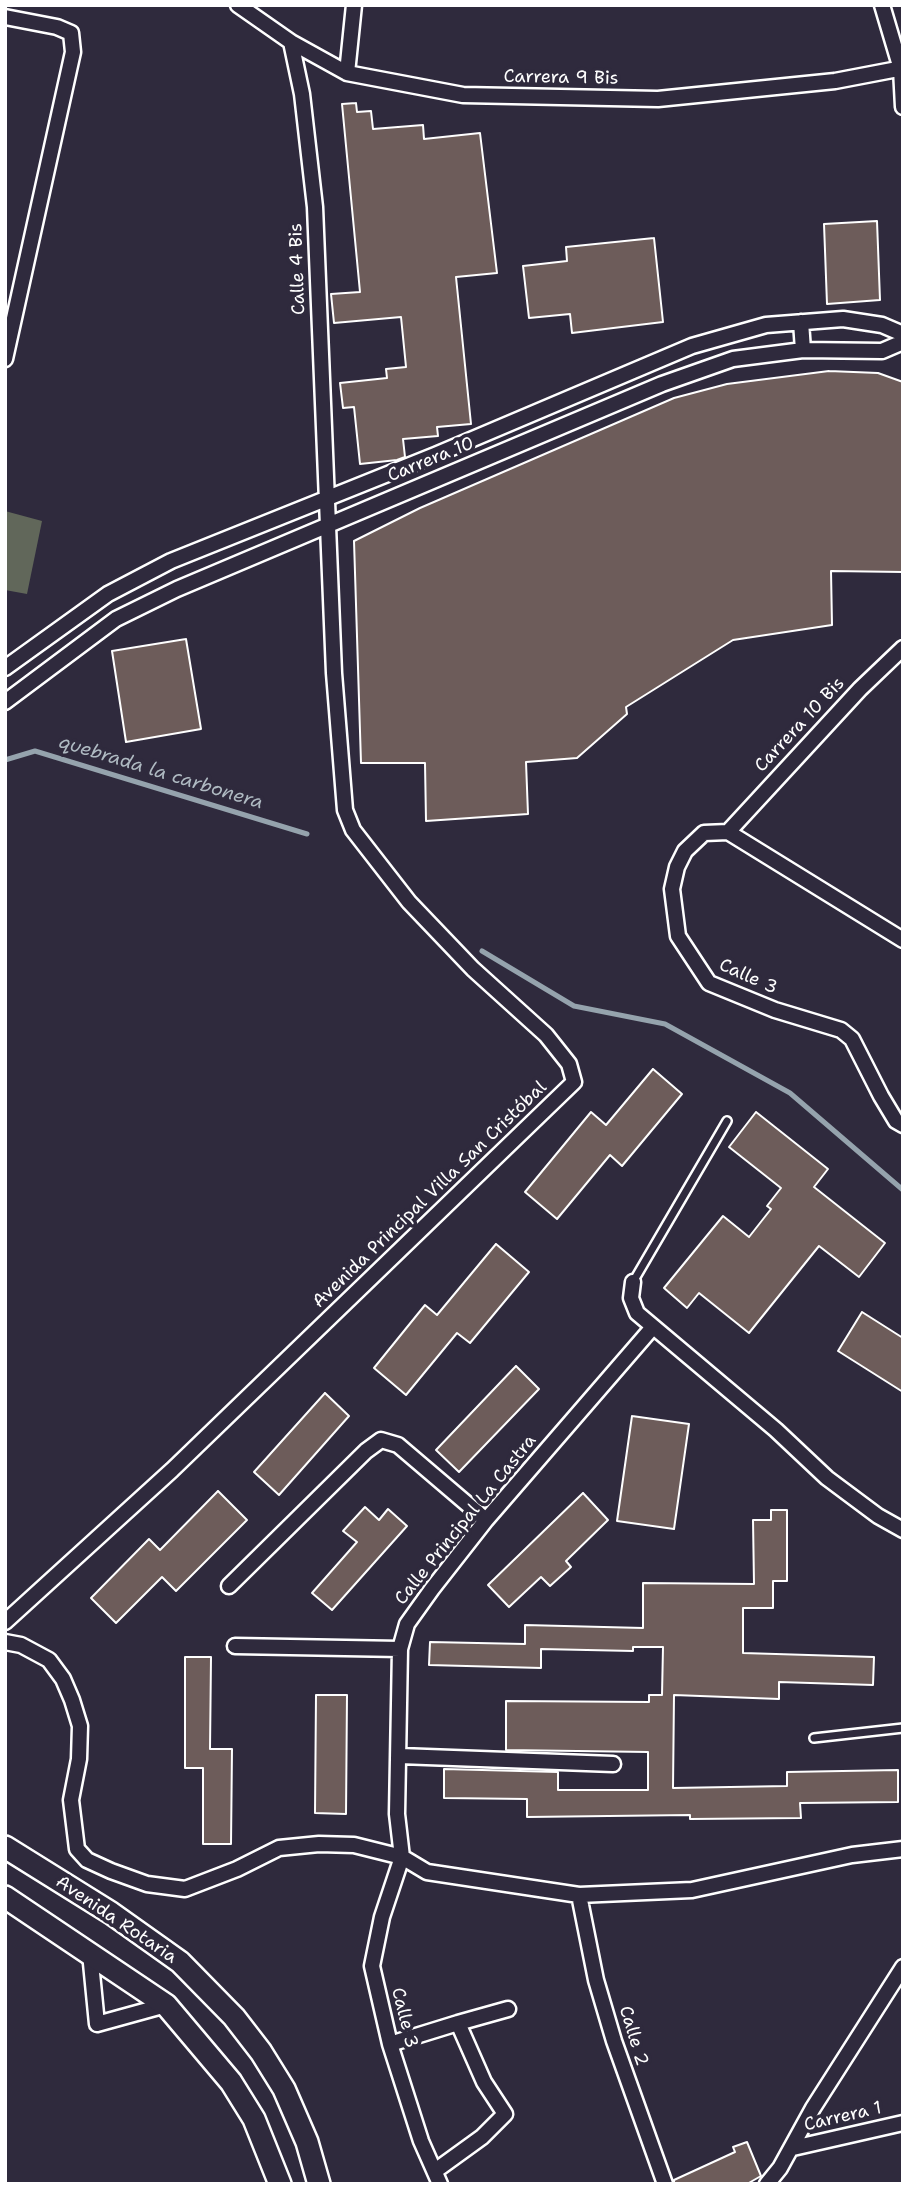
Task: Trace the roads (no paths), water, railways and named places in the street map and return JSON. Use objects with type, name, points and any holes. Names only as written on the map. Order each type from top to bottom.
[{"type":"main road","name":"Avenida Rotaria","points":[[5,1847],[111,1913],[180,1962],[234,2017],[284,2089],[307,2142],[319,2184]]},
{"type":"main road","points":[[5,1897],[166,2005],[231,2082],[254,2119],[280,2184]]},
{"type":"street","name":"Carrera 9 Bis","points":[[238,5],[291,42],[347,73],[463,95],[658,99],[835,82],[902,69]]},
{"type":"street","points":[[347,73],[354,5]]},
{"type":"street","points":[[882,5],[902,69],[903,107]]},
{"type":"street","points":[[5,17],[57,27],[71,33],[73,52],[5,359]]},
{"type":"street","name":"Calle 4 Bis","points":[[291,42],[302,94],[315,207],[327,497]]},
{"type":"street","name":"Carrera 10","points":[[5,668],[108,594],[172,561],[435,455],[655,362],[731,334],[766,325],[843,319],[882,325],[903,334]]},
{"type":"street","points":[[802,322],[803,350]]},
{"type":"street","name":"Carrera 10","points":[[5,702],[116,619],[328,522],[662,384],[733,359],[803,350],[882,351],[903,342]]},
{"type":"street","points":[[655,362],[662,384]]},
{"type":"street","name":"Avenida Principal Villa San Cristóbal","points":[[5,1622],[182,1461],[574,1082],[569,1064],[547,1035],[473,969],[409,902],[353,830],[343,795],[327,497]]},
{"type":"street","name":"Carrera 10 Bis","points":[[728,832],[860,689],[903,648]]},
{"type":"street","points":[[728,832],[903,940]]},
{"type":"street","name":"Calle 3","points":[[728,832],[704,833],[685,851],[677,867],[672,890],[674,918],[688,953],[709,983],[775,1010],[841,1030],[852,1039],[881,1096],[896,1121],[903,1125]]},
{"type":"street","points":[[634,1282],[631,1298],[637,1313],[776,1430],[827,1478],[878,1517],[903,1530]]},
{"type":"street","name":"Calle Principal La Castra","points":[[402,1857],[397,1814],[400,1649],[407,1624],[486,1520],[653,1327]]},
{"type":"street","points":[[229,1586],[366,1451],[381,1440],[398,1445],[486,1520]]},
{"type":"street","points":[[5,1642],[21,1645],[49,1660],[63,1679],[72,1700],[80,1726],[79,1759],[71,1800],[77,1849],[87,1860],[147,1884],[185,1889],[237,1869],[279,1848],[319,1844],[354,1845],[402,1857],[427,1872],[579,1895],[692,1890],[852,1855],[903,1849]]},
{"type":"street","points":[[234,1646],[400,1649]]},
{"type":"street","points":[[400,1756],[614,1764]]},
{"type":"street","name":"Calle 3","points":[[402,1857],[382,1917],[372,1966],[390,2044],[421,2141],[438,2177]]},
{"type":"street","name":"Calle 2","points":[[579,1895],[596,1980],[614,2041],[665,2184]]},
{"type":"street","points":[[90,1953],[97,2024],[166,2005]]},
{"type":"street","points":[[767,2184],[793,2148],[813,2108],[903,1967]]},
{"type":"street","points":[[390,2044],[508,2009]]},
{"type":"street","points":[[438,2177],[505,2114],[484,2082],[458,2024]]},
{"type":"street","name":"Carrera 1","points":[[793,2148],[903,2123]]},
{"type":"lane","points":[[634,1282],[727,1121]]},
{"type":"lane","points":[[814,1738],[903,1728]]},
{"type":"waterway","name":"quebrada la carbonera","points":[[5,760],[35,751],[307,834]]},
{"type":"waterway","name":"quebrada la carbonera","points":[[482,951],[574,1006],[665,1024],[790,1093],[903,1190]]}]
